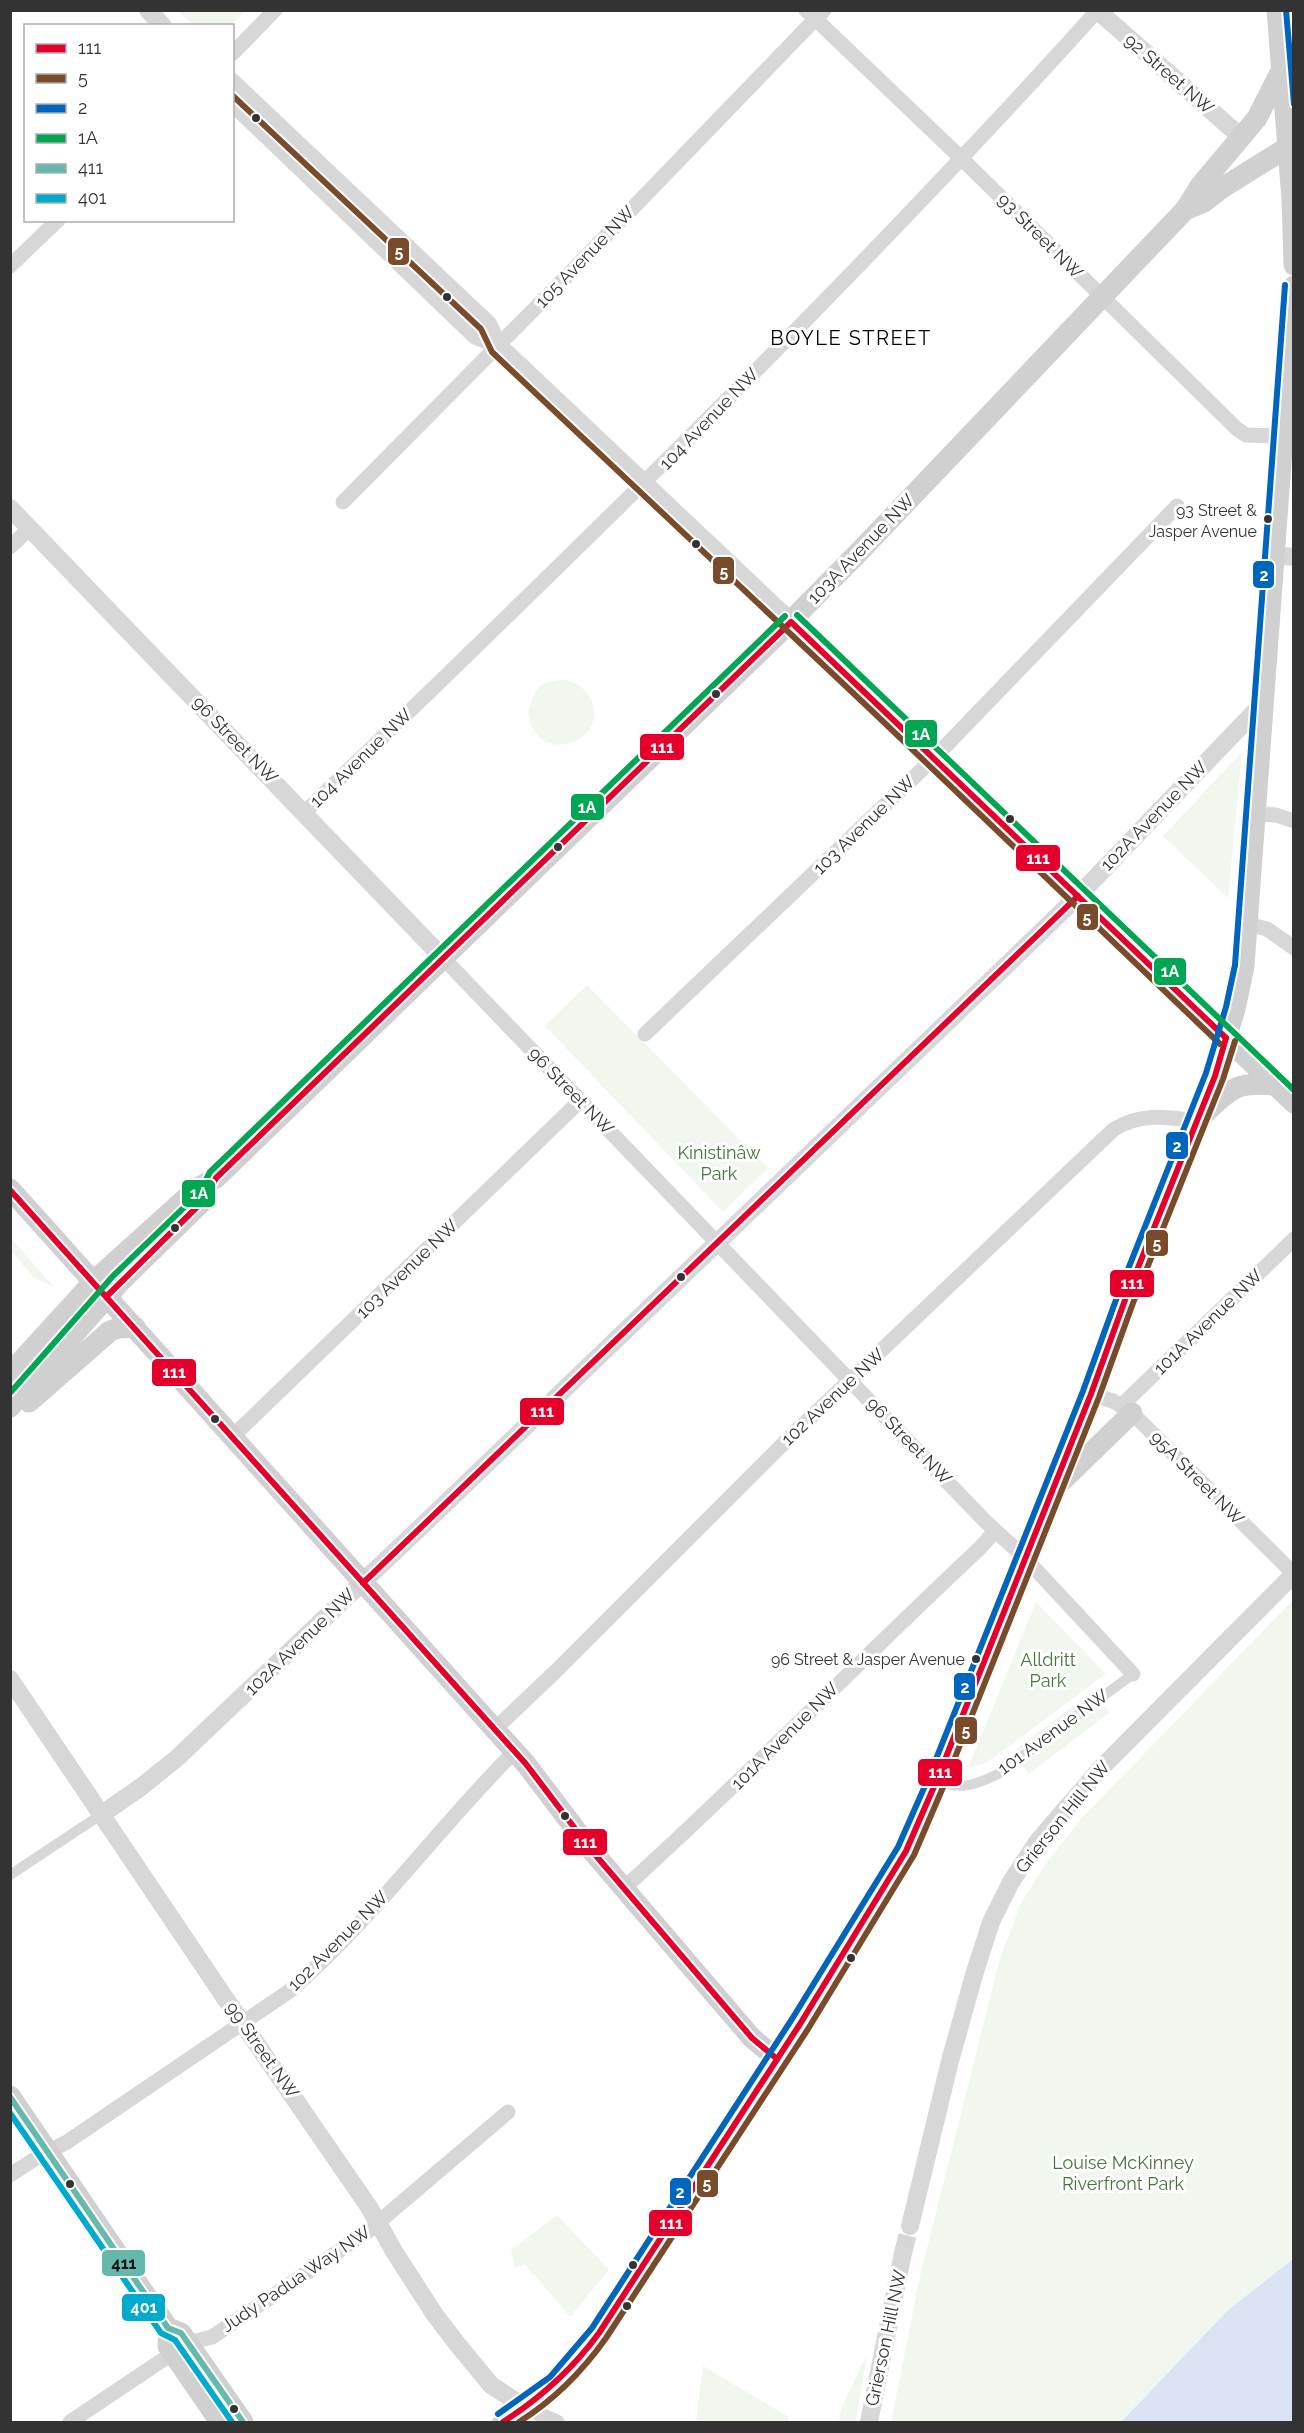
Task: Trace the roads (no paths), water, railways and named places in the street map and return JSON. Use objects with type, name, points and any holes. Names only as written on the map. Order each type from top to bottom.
[{"type":"main road","points":[[1277,10],[1292,199],[1293,266]]},
{"type":"main road","name":"103A Avenue NW","points":[[10,1373],[100,1289],[197,1188],[216,1178],[791,622],[1185,210],[1200,186],[1257,118],[1282,69]]},
{"type":"main road","points":[[1236,179],[1255,153],[1254,142],[1243,134]]},
{"type":"main road","name":"103A Avenue NW","points":[[1185,210],[1204,202],[1288,147]]},
{"type":"main road","points":[[503,2422],[543,2397],[585,2353],[777,2059],[906,1851],[936,1782],[1091,1394],[1125,1300],[1215,1076],[1235,1009],[1244,966],[1263,703],[1284,556],[1284,436],[1293,286]]},
{"type":"main road","points":[[1226,1038],[1293,1104]]},
{"type":"main road","points":[[1197,1121],[1229,1091],[1239,1085],[1251,1083],[1274,1085]]},
{"type":"main road","points":[[10,1189],[515,1751],[546,1788],[592,1851],[752,2038],[777,2059]]},
{"type":"main road","name":"103A Avenue NW","points":[[11,1406],[100,1289]]},
{"type":"main road","points":[[11,1406],[28,1403],[110,1331],[135,1327]]},
{"type":"main road","points":[[1051,1494],[1127,1409]]},
{"type":"main road","points":[[10,2096],[169,2329],[168,2346],[180,2348],[243,2422]]},
{"type":"main road","points":[[180,2348],[220,2422]]},
{"type":"street","points":[[148,10],[162,24]]},
{"type":"street","points":[[234,52],[274,10]]},
{"type":"street","name":"92 Street NW","points":[[1097,11],[1233,130],[1243,134]]},
{"type":"street","name":"104 Avenue NW","points":[[305,812],[645,483],[961,158],[1097,11]]},
{"type":"street","name":"93 Street NW","points":[[815,14],[1237,429],[1246,435],[1284,436]]},
{"type":"street","name":"105 Avenue NW","points":[[342,502],[742,96],[815,14]]},
{"type":"street","points":[[234,84],[488,324],[498,345]]},
{"type":"street","points":[[234,104],[476,336],[498,345],[645,483],[1226,1038]]},
{"type":"street","points":[[10,266],[56,222]]},
{"type":"street","name":"103 Avenue NW","points":[[645,1034],[934,759],[1177,506]]},
{"type":"street","name":"96 Street NW","points":[[10,508],[850,1381],[995,1531],[1025,1558],[1133,1674]]},
{"type":"street","points":[[10,547],[30,528]]},
{"type":"street","name":"102A Avenue NW","points":[[10,1875],[141,1787],[177,1758],[1078,896],[1263,703]]},
{"type":"street","points":[[1255,814],[1276,815],[1293,821]]},
{"type":"street","points":[[1247,924],[1267,929],[1293,948]]},
{"type":"street","name":"103 Avenue NW","points":[[232,1437],[580,1101]]},
{"type":"street","name":"102 Avenue NW","points":[[495,1729],[786,1441],[1113,1130],[1125,1122],[1145,1117],[1197,1121]]},
{"type":"street","name":"101A Avenue NW","points":[[1127,1409],[1293,1239]]},
{"type":"street","name":"95A Street NW","points":[[1091,1394],[1127,1409],[1293,1574]]},
{"type":"street","name":"101A Avenue NW","points":[[624,1888],[719,1801],[984,1545],[995,1531]]},
{"type":"street","name":"Grierson Hill NW","points":[[910,2226],[950,2061],[974,1975],[991,1922],[1011,1882],[1038,1841],[1101,1767],[1293,1574]]},
{"type":"street","name":"101 Avenue NW","points":[[936,1782],[962,1787],[982,1782],[998,1774],[1133,1674]]},
{"type":"street","name":"99 Street NW","points":[[10,1679],[378,2223],[435,2315],[491,2385],[526,2408]]},
{"type":"street","name":"102 Avenue NW","points":[[10,2175],[69,2140],[285,1995],[321,1964],[362,1921],[432,1840],[515,1751]]},
{"type":"street","name":"Judy Padua Way NW","points":[[70,2422],[180,2348],[212,2337],[378,2223],[508,2112]]},
{"type":"street","name":"Grierson Hill NW","points":[[869,2422],[903,2253]]},
{"type":"street","points":[[526,2408],[556,2422]]},
{"type":"water","points":[[1293,2259],[1293,2422],[1121,2422],[1227,2311]]},
{"type":"tunnel","points":[[903,2253],[910,2226]]},
{"type":"place","name":"93 Street & Jasper Avenue","points":[[1268,519]]},
{"type":"place","name":"96 Street & Jasper Avenue","points":[[976,1659]]},
{"type":"district","name":"BOYLE STREET","points":[[851,338]]},
{"type":"park label","name":"Kinistinâw Park","points":[[719,1163]]},
{"type":"park label","name":"Alldritt Park","points":[[1048,1670]]},
{"type":"park label","name":"Louise McKinney Riverfront Park","points":[[1123,2173]]}]
